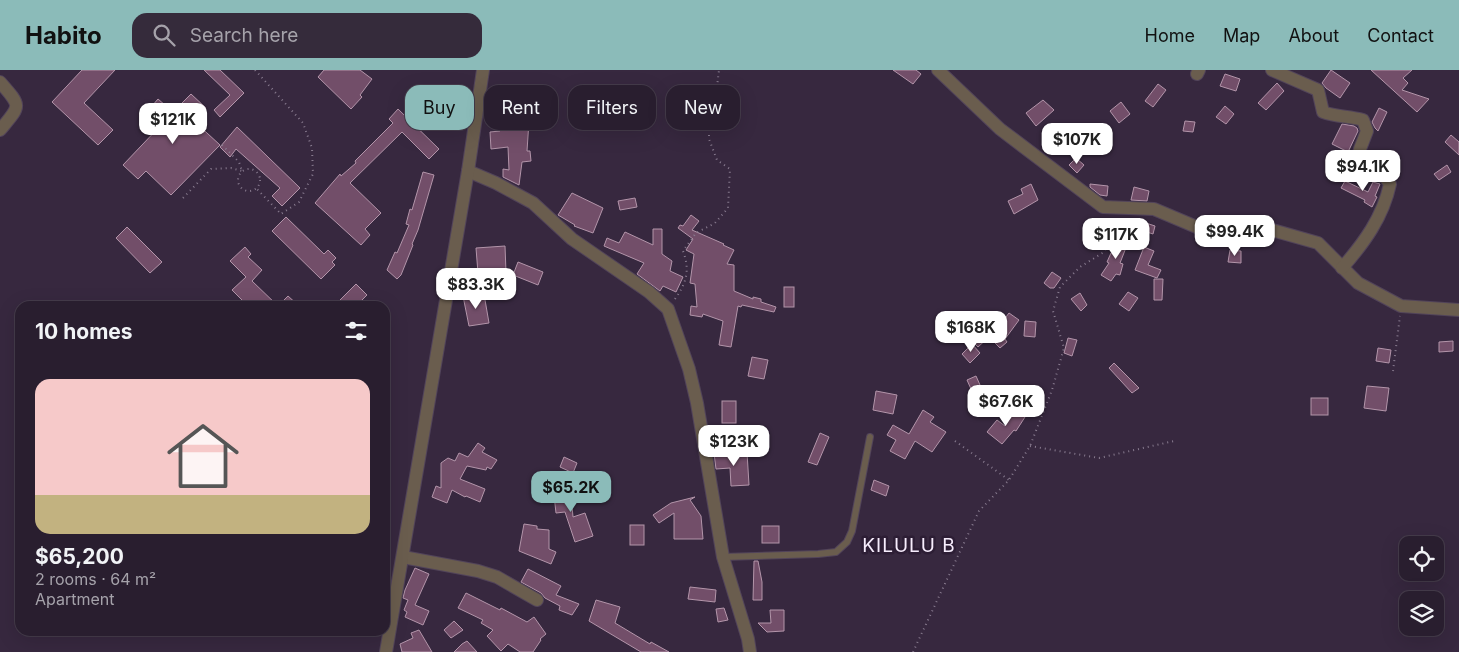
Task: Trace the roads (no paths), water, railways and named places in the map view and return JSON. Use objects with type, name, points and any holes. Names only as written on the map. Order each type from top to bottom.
[{"type":"street","points":[[390,630],[468,171],[483,70]]},
{"type":"street","points":[[938,70],[1000,129],[1103,207],[1154,210],[1206,231],[1258,226],[1318,243],[1358,283],[1401,306],[1459,310]]},
{"type":"street","points":[[1272,70],[1318,90],[1323,112],[1335,116],[1350,116],[1363,120],[1367,131],[1360,149],[1356,168],[1385,176],[1390,184],[1387,197],[1377,220],[1367,237],[1342,268]]},
{"type":"street","points":[[0,82],[17,104],[16,110],[0,130]]},
{"type":"street","points":[[468,171],[496,183],[533,203],[572,239],[649,292],[668,309],[689,369],[697,403],[723,556],[748,639],[750,652]]},
{"type":"street","points":[[403,557],[478,571],[497,577],[537,600]]},
{"type":"street","points":[[386,652],[389,636]]},
{"type":"lane","points":[[723,556],[836,552],[847,542],[852,531],[870,437]]},
{"type":"district","name":"KILULU B","points":[[909,545]]}]
